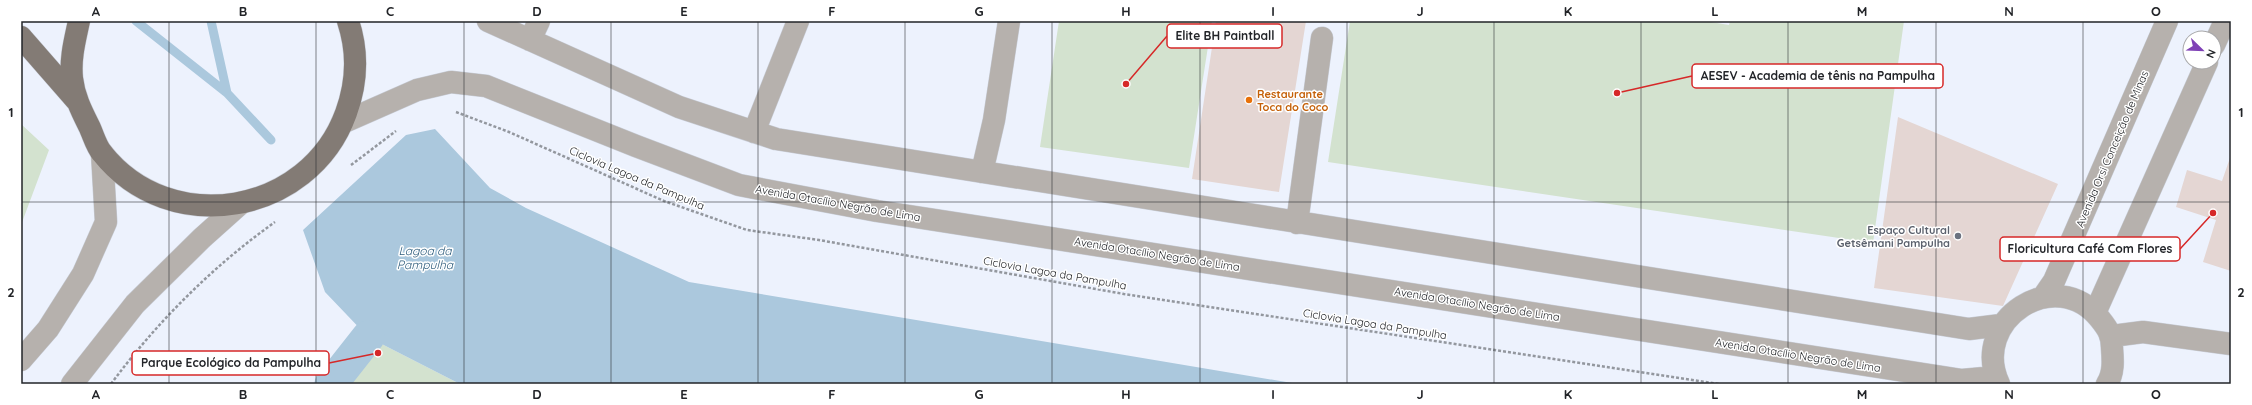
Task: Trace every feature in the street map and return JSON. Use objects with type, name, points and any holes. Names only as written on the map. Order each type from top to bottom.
[{"type":"main road","points":[[76,100],[72,78],[72,56],[79,21]]},
{"type":"main road","points":[[21,37],[76,100],[102,152],[130,179],[164,198],[201,206],[240,204],[267,196],[303,174],[331,143],[342,123],[352,97],[355,70],[353,35],[348,21]]},
{"type":"street","points":[[488,21],[534,30],[679,107],[776,139],[1969,329],[2001,325]]},
{"type":"street","points":[[754,132],[798,21]]},
{"type":"street","points":[[982,172],[994,120],[1009,21]]},
{"type":"street","name":"Avenida Orsi Conceição de Minas","points":[[2044,297],[2054,281],[2167,21]]},
{"type":"street","points":[[1297,222],[1322,38]]},
{"type":"street","points":[[2095,313],[2203,70]]},
{"type":"street","name":"Avenida Otacílio Negrão de Lima","points":[[342,123],[417,90],[451,82],[486,86],[636,146],[739,185],[885,212],[1962,380],[1997,380]]},
{"type":"street","points":[[21,360],[48,329],[83,274],[106,222],[102,152]]},
{"type":"street","points":[[72,384],[135,304],[202,238],[240,204]]},
{"type":"street","points":[[1997,380],[1992,359],[1994,342],[2001,325],[2012,312],[2027,302],[2044,297],[2062,297],[2074,300],[2095,313],[2112,336],[2113,364],[2107,384]]},
{"type":"street","points":[[2112,336],[2143,332],[2231,344]]},
{"type":"path","name":"Ciclovia Lagoa da Pampulha","points":[[454,111],[509,132],[664,200],[747,230],[819,240],[1124,294],[1719,384]]},
{"type":"path","points":[[111,384],[133,355],[201,284],[240,247],[281,218]]},
{"type":"green space","points":[[1059,21],[1212,21],[1189,168],[1040,147]]},
{"type":"green space","points":[[1350,21],[1705,21],[1729,25],[1730,21],[1904,21],[1873,243],[1328,162]]},
{"type":"green space","points":[[21,124],[49,150],[21,225]]},
{"type":"green space","points":[[368,337],[460,384],[331,384]]},
{"type":"water","name":"Lagoa da Pampulha","points":[[435,129],[490,188],[526,208],[689,282],[1298,384],[460,384],[368,337],[325,292],[303,230],[406,135]]},
{"type":"building","name":"Restaurante Toca do Coco","points":[[1216,21],[1306,21],[1279,192],[1192,179]]},
{"type":"building","name":"Espaço Cultural Getsêmani Pampulha","points":[[1898,117],[2058,184],[2003,306],[1874,288]]},
{"type":"building","points":[[2231,155],[2231,271],[2203,262],[2216,220],[2176,207],[2187,170],[2222,181]]},
{"type":"waterway","points":[[136,21],[227,93],[271,140]]},
{"type":"waterway","points":[[211,21],[227,93]]},
{"type":"waterway","points":[[331,384],[368,337]]},
{"type":"place","name":"Elite BH Paintball","points":[[1126,84]]},
{"type":"place","name":"AESEV - Academia de tênis na Pampulha","points":[[1617,93]]},
{"type":"place","name":"Restaurante Toca do Coco","points":[[1249,100]]},
{"type":"place","name":"Floricultura Café Com Flores","points":[[2213,213]]},
{"type":"place","name":"Espaço Cultural Getsêmani Pampulha","points":[[1958,236]]},
{"type":"place","name":"Parque Ecológico da Pampulha","points":[[378,353]]}]
